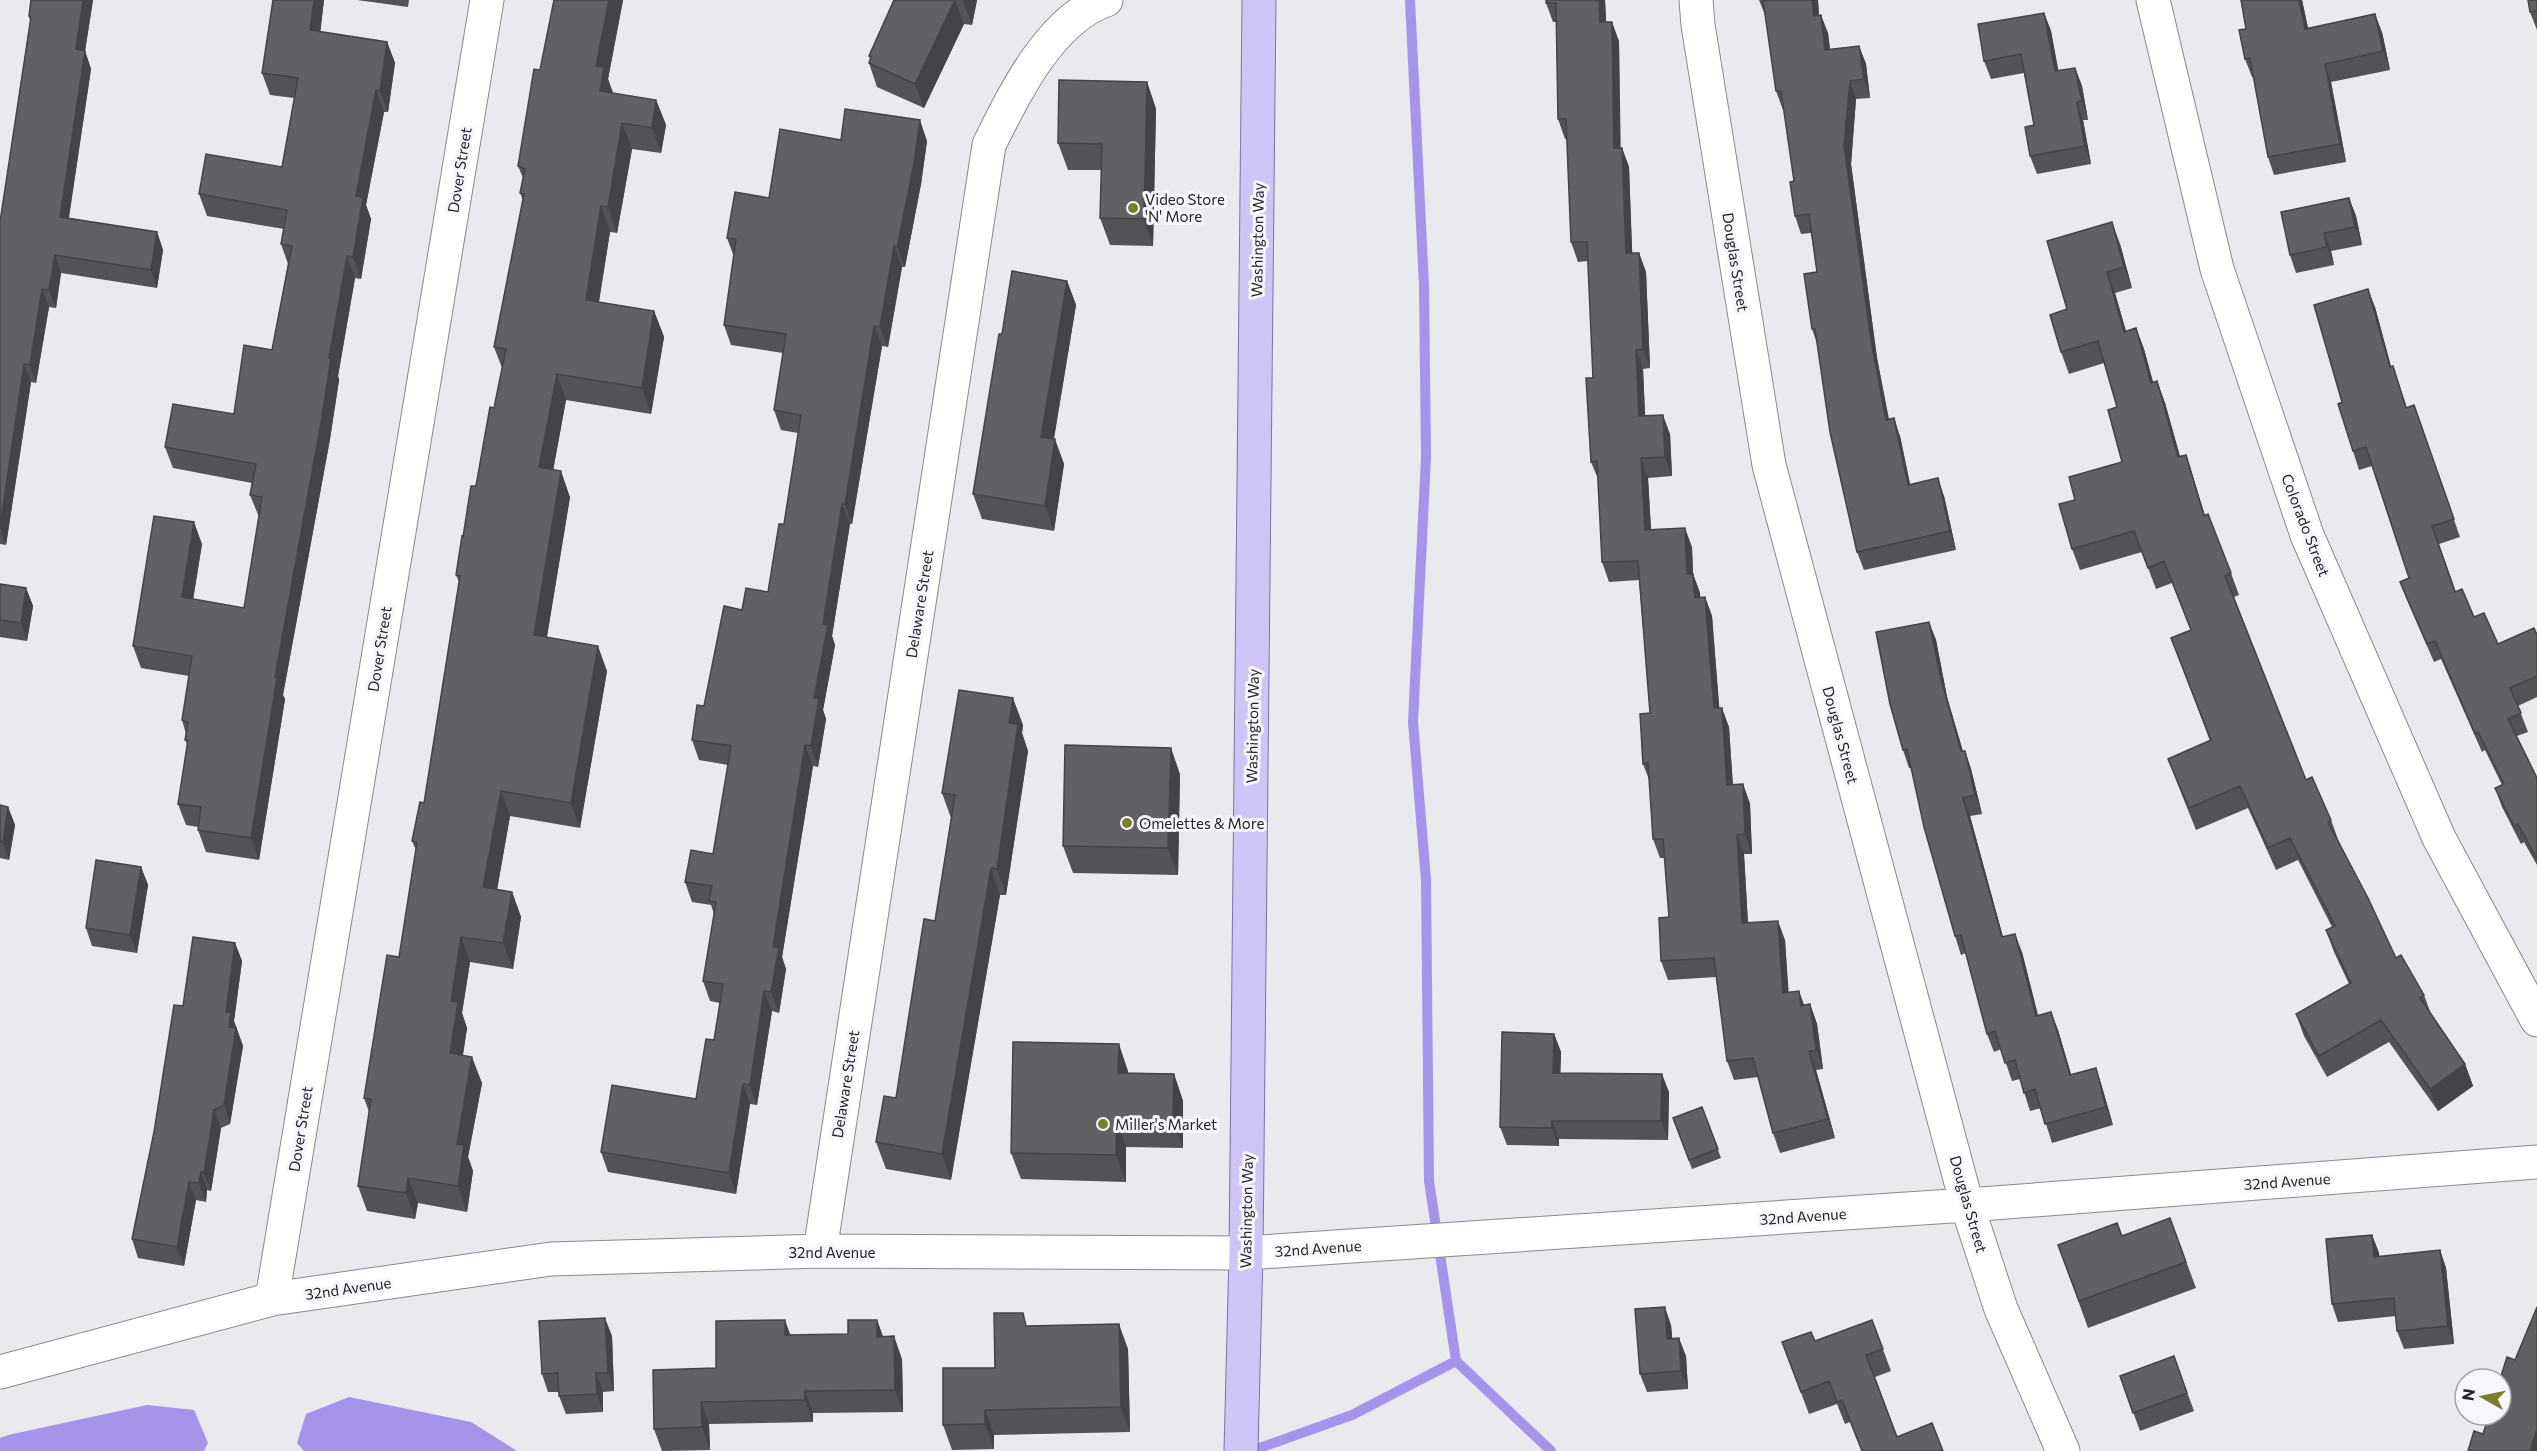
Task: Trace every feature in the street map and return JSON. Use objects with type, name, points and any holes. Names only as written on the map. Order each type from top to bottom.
[{"type":"main road","name":"Washington Way","points":[[1241,1451],[1246,1253],[1259,0]]},
{"type":"street","name":"Dover Street","points":[[272,1299],[487,0]]},
{"type":"street","name":"Delaware Street","points":[[820,1251],[989,145],[1015,92],[1048,43],[1092,5],[1106,0]]},
{"type":"street","name":"Douglas Street","points":[[1696,0],[1769,465],[1967,1205],[2001,1309],[2063,1451]]},
{"type":"street","name":"Colorado Street","points":[[2153,0],[2217,269],[2307,535],[2439,838],[2537,1020]]},
{"type":"street","name":"32nd Avenue","points":[[0,1372],[272,1299],[551,1259],[820,1251],[1246,1253],[1967,1205],[2537,1162]]},
{"type":"shaded area","points":[[349,1397],[471,1422],[517,1451],[304,1451],[297,1443],[306,1414]]},
{"type":"shaded area","points":[[147,1405],[194,1410],[208,1443],[204,1451],[0,1451],[0,1438],[8,1435]]},
{"type":"building","points":[[31,0],[83,0],[76,49],[85,51],[60,217],[157,232],[151,270],[55,255],[49,290],[42,289],[30,365],[24,364],[0,527],[0,222],[31,17],[29,16]]},
{"type":"building","points":[[273,0],[314,0],[310,30],[387,42],[380,91],[376,90],[356,196],[363,197],[353,257],[347,256],[329,358],[331,358],[322,417],[275,677],[277,678],[251,838],[198,830],[201,807],[178,804],[188,740],[185,740],[188,722],[182,720],[192,656],[133,646],[154,516],[194,522],[182,597],[244,608],[262,497],[250,495],[256,464],[165,447],[173,404],[234,414],[244,345],[272,350],[292,246],[281,244],[287,210],[199,194],[206,154],[282,167],[298,78],[262,73]]},
{"type":"building","points":[[554,0],[609,0],[596,66],[604,67],[600,91],[656,100],[652,128],[622,123],[608,207],[601,206],[586,300],[654,311],[642,388],[557,374],[539,467],[561,471],[534,635],[598,646],[571,803],[501,791],[483,887],[512,892],[503,943],[461,937],[451,1001],[458,1002],[450,1053],[472,1057],[457,1144],[464,1145],[458,1186],[408,1178],[406,1193],[358,1186],[371,1099],[364,1098],[387,955],[399,957],[417,842],[412,841],[420,802],[424,803],[460,576],[456,575],[471,486],[476,486],[490,407],[494,408],[506,349],[494,347],[524,194],[520,193],[525,169],[518,166],[534,69],[540,70]]},
{"type":"building","points":[[894,0],[955,0],[915,84],[869,63],[871,57],[869,56]]},
{"type":"building","points":[[1546,0],[1599,0],[1600,22],[1612,22],[1614,148],[1622,148],[1626,253],[1639,253],[1643,349],[1636,350],[1639,416],[1663,415],[1665,457],[1641,458],[1645,530],[1685,528],[1687,574],[1693,574],[1695,598],[1705,597],[1714,708],[1722,708],[1727,785],[1743,784],[1745,834],[1737,835],[1742,923],[1778,921],[1783,993],[1799,991],[1801,1006],[1810,1004],[1816,1050],[1809,1051],[1828,1119],[1773,1133],[1753,1058],[1727,1061],[1714,958],[1661,961],[1659,918],[1669,917],[1663,839],[1653,839],[1648,763],[1643,764],[1640,714],[1650,713],[1638,561],[1602,562],[1597,461],[1591,462],[1586,378],[1593,378],[1587,242],[1571,242],[1566,119],[1558,119],[1556,3],[1546,3]]},
{"type":"building","points":[[1763,0],[1812,0],[1814,16],[1821,15],[1825,50],[1859,46],[1864,79],[1850,81],[1844,146],[1871,340],[1886,420],[1894,418],[1908,485],[1938,478],[1950,531],[1857,552],[1830,432],[1815,329],[1812,329],[1804,274],[1817,272],[1809,214],[1795,216],[1790,182],[1794,181],[1781,91],[1776,91]]},
{"type":"building","points":[[2241,0],[2299,0],[2305,29],[2375,14],[2383,51],[2325,64],[2340,144],[2268,157],[2250,58],[2245,59],[2239,30],[2246,29]]},
{"type":"building","points":[[2528,0],[2537,0],[2537,11],[2530,12]]},
{"type":"building","points":[[2044,13],[2055,71],[2075,68],[2082,101],[2077,102],[2085,146],[2030,156],[2025,127],[2034,125],[2021,54],[1984,61],[1978,24]]},
{"type":"building","name":"Video Store 'N' More","points":[[1059,80],[1147,82],[1144,219],[1100,218],[1102,144],[1058,143]]},
{"type":"building","points":[[845,109],[920,120],[914,164],[897,247],[894,246],[880,327],[874,326],[845,504],[842,504],[823,624],[828,625],[814,698],[819,698],[811,746],[805,745],[773,947],[779,948],[771,992],[764,991],[750,1085],[743,1084],[729,1173],[601,1152],[612,1085],[696,1099],[706,1039],[714,1040],[723,984],[703,981],[716,902],[709,901],[712,886],[685,882],[691,850],[713,854],[731,746],[692,740],[697,705],[704,706],[724,606],[742,610],[746,588],[768,592],[779,524],[784,524],[801,415],[774,410],[786,334],[724,325],[736,239],[727,238],[735,192],[769,198],[780,129],[841,140]]},
{"type":"building","points":[[2349,198],[2355,227],[2324,233],[2327,247],[2290,255],[2281,212]]},
{"type":"building","points":[[2112,222],[2124,267],[2107,272],[2124,332],[2136,328],[2151,383],[2157,381],[2178,457],[2186,455],[2204,516],[2208,514],[2231,573],[2225,576],[2306,780],[2312,777],[2331,820],[2328,822],[2396,958],[2401,955],[2424,995],[2420,998],[2465,1064],[2430,1089],[2381,1020],[2319,1056],[2296,1014],[2351,983],[2326,930],[2335,926],[2290,838],[2268,848],[2240,786],[2189,808],[2168,759],[2211,740],[2171,638],[2191,630],[2164,561],[2148,568],[2134,531],[2072,549],[2059,504],[2075,500],[2069,477],[2122,462],[2108,410],[2117,407],[2098,341],[2061,352],[2050,315],[2067,309],[2047,241]]},
{"type":"building","points":[[1012,271],[1067,281],[1041,437],[1055,439],[1045,506],[973,494],[999,334],[1002,334]]},
{"type":"building","points":[[2368,289],[2390,367],[2393,366],[2406,408],[2414,405],[2454,519],[2432,526],[2455,592],[2462,589],[2474,617],[2484,613],[2498,644],[2534,628],[2537,635],[2537,676],[2510,688],[2521,713],[2508,719],[2537,778],[2537,859],[2518,824],[2514,826],[2495,788],[2504,784],[2478,732],[2475,734],[2435,641],[2427,644],[2400,582],[2409,578],[2366,447],[2353,451],[2338,404],[2342,402],[2314,305]]},
{"type":"building","points":[[0,584],[26,588],[21,623],[0,620]]},
{"type":"building","points":[[1929,622],[1941,679],[1961,751],[1965,751],[1975,795],[1963,798],[2002,937],[2015,934],[2036,1016],[2051,1012],[2070,1075],[2096,1068],[2106,1107],[2045,1124],[2035,1089],[2024,1093],[2015,1060],[2005,1063],[1995,1031],[1987,1034],[1961,935],[1955,936],[1924,827],[1907,749],[1903,750],[1890,704],[1876,632]]},
{"type":"building","points":[[959,690],[1013,698],[1009,723],[1018,724],[997,869],[991,868],[942,1154],[876,1142],[884,1096],[896,1098],[924,919],[935,921],[955,795],[942,793]]},
{"type":"building","name":"Omelettes & More","points":[[1065,745],[1171,748],[1168,848],[1063,846]]},
{"type":"building","points":[[0,805],[8,807],[3,842],[0,841]]},
{"type":"building","points":[[96,860],[141,867],[130,935],[86,928]]},
{"type":"building","points":[[193,937],[235,943],[226,1012],[231,1012],[229,1027],[236,1028],[224,1105],[214,1110],[204,1173],[201,1172],[199,1183],[189,1182],[177,1247],[132,1239],[154,1132],[174,1005],[183,1006]]},
{"type":"building","points":[[1502,1032],[1554,1034],[1553,1073],[1662,1074],[1661,1121],[1552,1121],[1552,1128],[1500,1127]]},
{"type":"building","name":"Miller's Market","points":[[1013,1042],[1119,1044],[1118,1073],[1174,1074],[1173,1122],[1117,1120],[1116,1155],[1011,1153]]},
{"type":"building","points":[[1702,1107],[1718,1149],[1689,1160],[1673,1118]]},
{"type":"building","points":[[2170,1218],[2186,1262],[2079,1301],[2058,1245],[2117,1223],[2122,1236]]},
{"type":"building","points":[[2372,1235],[2374,1257],[2440,1250],[2448,1326],[2397,1331],[2394,1298],[2332,1304],[2326,1239]]},
{"type":"building","points":[[1665,1307],[1667,1339],[1679,1338],[1681,1371],[1640,1374],[1635,1309]]},
{"type":"building","points":[[2537,1307],[2537,1429],[2530,1451],[2468,1451],[2474,1431],[2483,1434],[2485,1427],[2513,1427],[2513,1367],[2504,1367],[2507,1357],[2515,1360]]},
{"type":"building","points":[[994,1313],[1023,1313],[1026,1326],[1119,1324],[1121,1407],[985,1410],[985,1424],[943,1425],[943,1368],[995,1368]]},
{"type":"building","points":[[605,1318],[608,1373],[596,1373],[597,1394],[559,1396],[558,1373],[542,1374],[539,1321]]},
{"type":"building","points":[[785,1320],[785,1335],[848,1334],[848,1320],[877,1320],[877,1337],[894,1336],[895,1390],[805,1391],[805,1400],[701,1402],[702,1427],[654,1429],[653,1370],[716,1368],[716,1321]]},
{"type":"building","points":[[1872,1320],[1883,1349],[1866,1355],[1897,1437],[1932,1423],[1943,1451],[1862,1451],[1842,1400],[1837,1402],[1829,1381],[1801,1392],[1782,1342],[1811,1332],[1815,1341]]},
{"type":"building","points":[[2174,1356],[2187,1393],[2133,1413],[2120,1376]]},
{"type":"waterway","points":[[1410,0],[1424,286],[1426,457],[1413,722],[1426,880],[1429,1181],[1456,1361],[1551,1451]]},
{"type":"waterway","points":[[1251,1451],[1352,1415],[1456,1361]]},
{"type":"place","name":"Video Store 'N' More","points":[[1133,208]]},
{"type":"place","name":"Omelettes & More","points":[[1127,823]]},
{"type":"place","name":"Miller's Market","points":[[1103,1124]]}]
